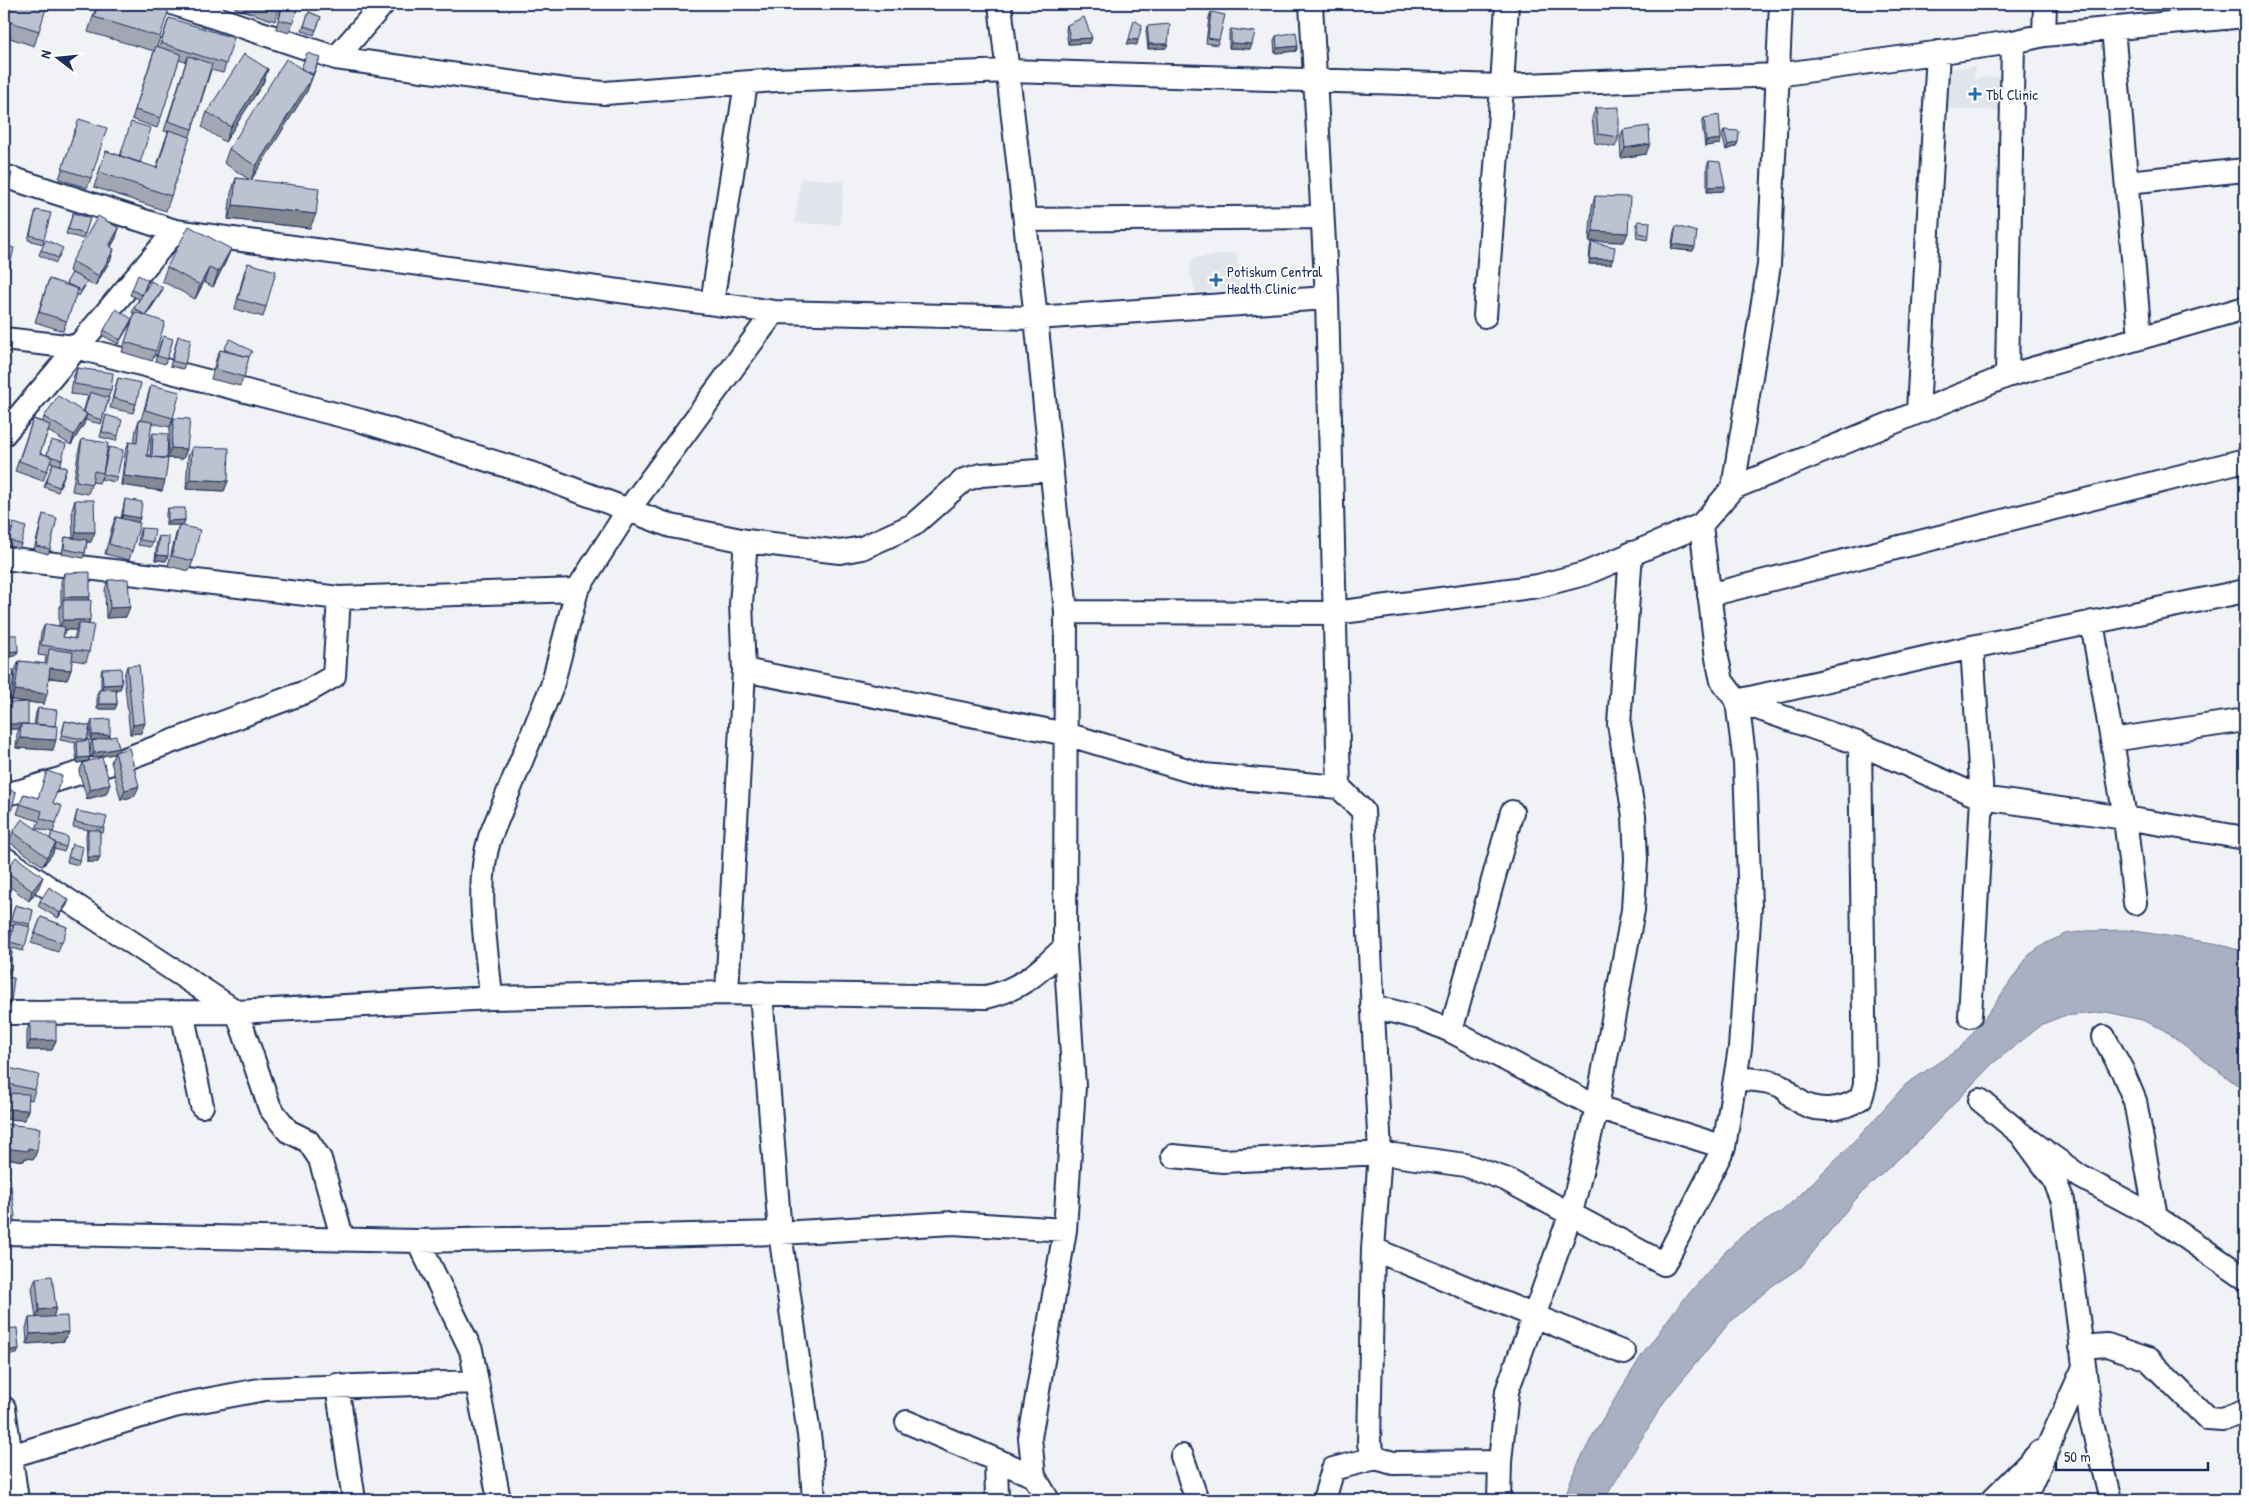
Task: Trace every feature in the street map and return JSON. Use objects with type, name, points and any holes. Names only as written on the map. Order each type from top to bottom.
[{"type":"street","points":[[175,4],[210,9],[336,58],[566,90],[605,93],[746,83],[1008,71],[1502,86],[1777,75],[2013,42],[2044,35],[2245,16]]},
{"type":"street","points":[[336,58],[383,4]]},
{"type":"street","points":[[1000,4],[1036,318],[1066,612],[1065,947],[1074,1086],[1065,1230],[1030,1438],[1034,1476],[1048,1500]]},
{"type":"street","points":[[1312,4],[1314,80],[1327,298],[1339,786]]},
{"type":"street","points":[[1485,316],[1507,4]]},
{"type":"street","points":[[1733,488],[1769,265],[1781,4]]},
{"type":"street","points":[[2044,35],[2045,4]]},
{"type":"street","points":[[2114,28],[2140,338]]},
{"type":"street","points":[[2007,376],[2013,42]]},
{"type":"street","points":[[1918,411],[1938,52]]},
{"type":"street","points":[[712,303],[746,83]]},
{"type":"street","points":[[2127,182],[2245,170]]},
{"type":"street","points":[[4,176],[175,231],[774,312],[1036,318],[1327,298]]},
{"type":"street","points":[[1025,220],[1322,217]]},
{"type":"street","points":[[4,434],[175,231]]},
{"type":"street","points":[[1066,612],[1335,613],[1538,586],[1584,574],[1701,525],[1733,488],[2007,376],[2245,308]]},
{"type":"street","points":[[491,998],[482,882],[483,860],[490,837],[552,686],[577,590],[629,509],[774,312]]},
{"type":"street","points":[[4,339],[76,347],[362,421],[536,475],[671,526],[746,542],[840,552],[862,548],[914,525],[964,480],[981,475],[1051,470]]},
{"type":"street","points":[[1709,595],[2245,460]]},
{"type":"street","points":[[1173,1156],[1223,1161],[1380,1154],[1465,1165],[1505,1179],[1664,1264],[1724,1147],[1740,1048],[1750,907],[1746,763],[1737,701],[1722,681],[1716,658],[1701,525]]},
{"type":"street","points":[[728,993],[744,670],[742,604],[746,542]]},
{"type":"street","points":[[1499,1500],[1500,1462],[1507,1391],[1571,1213],[1597,1107],[1633,910],[1636,859],[1634,816],[1619,724],[1631,553]]},
{"type":"street","points":[[4,558],[338,598],[577,590]]},
{"type":"street","points":[[1737,701],[1972,647],[2245,591]]},
{"type":"street","points":[[4,794],[21,791],[125,759],[308,691],[334,676],[338,598]]},
{"type":"street","points":[[2092,622],[2125,818],[2135,903]]},
{"type":"street","points":[[1970,1016],[1982,798],[1972,647]]},
{"type":"street","points":[[744,670],[1066,734],[1204,776],[1339,786],[1363,811],[1380,1154],[1373,1249],[1369,1444],[1376,1458]]},
{"type":"street","points":[[1737,701],[1860,744],[1982,798],[2125,818],[2245,838]]},
{"type":"street","points":[[2112,740],[2245,720]]},
{"type":"street","points":[[1736,1078],[1766,1081],[1782,1087],[1797,1100],[1823,1110],[1849,1107],[1861,1098],[1865,1084],[1860,744]]},
{"type":"street","points":[[1451,1031],[1512,812]]},
{"type":"street","points":[[4,858],[237,1012],[270,1108],[288,1131],[308,1141],[320,1159],[343,1240]]},
{"type":"street","points":[[4,1013],[237,1012],[491,998],[728,993],[986,997],[1006,992],[1032,978],[1065,947]]},
{"type":"street","points":[[761,993],[780,1233],[810,1442],[814,1500]]},
{"type":"street","points":[[1372,1006],[1423,1019],[1451,1031],[1597,1107],[1724,1147]]},
{"type":"street","points":[[182,1012],[202,1106]]},
{"type":"street","points":[[2104,1037],[2122,1070],[2135,1101],[2156,1218]]},
{"type":"street","points":[[1980,1100],[2021,1134],[2081,1177],[2156,1218],[2245,1278]]},
{"type":"street","points":[[2021,1134],[2054,1179],[2063,1201],[2091,1420],[2111,1500]]},
{"type":"street","points":[[4,1233],[418,1241],[780,1233],[953,1223],[1065,1230]]},
{"type":"street","points":[[418,1241],[471,1350],[499,1500]]},
{"type":"street","points":[[1373,1249],[1624,1353]]},
{"type":"street","points":[[2024,1500],[2053,1439],[2082,1357],[2106,1345],[2148,1359],[2208,1418],[2222,1420],[2245,1411]]},
{"type":"street","points":[[10,1456],[174,1406],[265,1389],[338,1385],[477,1382]]},
{"type":"street","points":[[338,1385],[354,1500]]},
{"type":"street","points":[[4,1408],[17,1500]]},
{"type":"street","points":[[907,1422],[1034,1476]]},
{"type":"street","points":[[1992,1500],[2053,1439]]},
{"type":"street","points":[[1182,1456],[1198,1500]]},
{"type":"street","points":[[1324,1500],[1333,1469],[1376,1458],[1393,1463],[1500,1462]]},
{"type":"street","points":[[996,1460],[997,1500]]},
{"type":"shaded area","name":"Tbl Clinic","points":[[1975,67],[1974,79],[2001,76],[2005,111],[1946,109],[1947,69]]},
{"type":"shaded area","points":[[801,178],[844,181],[840,225],[795,223]]},
{"type":"shaded area","name":"Potiskum Central Health Clinic","points":[[1236,253],[1240,288],[1196,293],[1190,273],[1192,258]]},
{"type":"water","points":[[2127,930],[2214,943],[2245,952],[2245,1091],[2163,1029],[2142,1020],[2107,1012],[2063,1016],[2043,1024],[1992,1064],[1919,1140],[1854,1201],[1801,1267],[1772,1286],[1729,1323],[1664,1402],[1604,1500],[1564,1500],[1573,1474],[1594,1433],[1642,1355],[1675,1310],[1724,1253],[1744,1234],[1782,1211],[1798,1197],[1864,1131],[1905,1085],[1960,1048],[1984,1019],[2029,955],[2046,943],[2066,934],[2086,931]]},
{"type":"building","points":[[4,4],[47,5],[39,31],[4,20]]},
{"type":"building","points":[[98,4],[163,4],[170,6],[160,37],[94,17]]},
{"type":"building","points":[[256,4],[281,4],[279,11]]},
{"type":"building","points":[[283,4],[298,4],[293,23],[279,20]]},
{"type":"building","points":[[309,12],[321,17],[316,30],[304,26]]},
{"type":"building","points":[[1211,12],[1225,15],[1219,40],[1208,38]]},
{"type":"building","points":[[1084,17],[1092,38],[1070,39],[1067,25]]},
{"type":"building","points":[[169,18],[234,38],[226,64],[161,43]]},
{"type":"building","points":[[1134,20],[1142,25],[1138,40],[1129,39]]},
{"type":"building","points":[[1170,24],[1168,44],[1149,44],[1147,26]]},
{"type":"building","points":[[1231,29],[1255,32],[1252,44],[1231,43]]},
{"type":"building","points":[[1296,32],[1298,46],[1277,48],[1276,36]]},
{"type":"building","points":[[156,46],[181,54],[161,118],[135,110]]},
{"type":"building","points":[[307,53],[320,57],[313,74],[301,69]]},
{"type":"building","points":[[244,54],[268,69],[231,127],[207,112]]},
{"type":"building","points":[[188,56],[212,64],[192,129],[168,121]]},
{"type":"building","points":[[286,59],[313,76],[256,166],[229,149]]},
{"type":"building","points":[[1619,107],[1619,137],[1598,134],[1596,108]]},
{"type":"building","points":[[1719,115],[1721,139],[1706,141],[1704,118]]},
{"type":"building","points":[[79,119],[107,128],[91,178],[62,169]]},
{"type":"building","points":[[131,122],[151,128],[140,163],[120,156]]},
{"type":"building","points":[[1649,126],[1650,144],[1625,148],[1623,130]]},
{"type":"building","points":[[169,130],[190,137],[171,196],[99,172],[106,151],[157,168]]},
{"type":"building","points":[[1724,130],[1739,131],[1738,142],[1728,145]]},
{"type":"building","points":[[1709,161],[1720,162],[1725,186],[1709,187]]},
{"type":"building","points":[[4,171],[12,173],[4,207]]},
{"type":"building","points":[[236,178],[319,188],[316,214],[233,205]]},
{"type":"building","points":[[1595,196],[1630,197],[1628,233],[1593,231]]},
{"type":"building","points":[[36,210],[51,213],[44,239],[30,235]]},
{"type":"building","points":[[73,213],[90,218],[85,234],[68,229]]},
{"type":"building","points":[[98,216],[119,228],[109,246],[114,249],[99,276],[72,261]]},
{"type":"building","points":[[1638,221],[1650,222],[1649,235],[1639,233]]},
{"type":"building","points":[[189,226],[231,249],[218,272],[209,268],[200,285],[167,267]]},
{"type":"building","points":[[1676,226],[1697,232],[1695,247],[1673,244]]},
{"type":"building","points":[[46,240],[63,248],[58,258],[41,250]]},
{"type":"building","points":[[1592,242],[1615,247],[1613,259],[1590,259]]},
{"type":"building","points":[[4,245],[14,248],[6,282],[4,282]]},
{"type":"building","points":[[248,263],[276,271],[266,307],[238,299]]},
{"type":"building","points":[[72,273],[87,281],[81,291],[66,283]]},
{"type":"building","points":[[138,275],[148,280],[142,295],[132,290]]},
{"type":"building","points":[[49,279],[78,289],[67,321],[39,312]]},
{"type":"building","points":[[151,281],[163,288],[145,315],[134,308]]},
{"type":"building","points":[[116,309],[132,319],[120,340],[104,330]]},
{"type":"building","points":[[135,312],[165,322],[156,351],[125,342]]},
{"type":"building","points":[[163,336],[173,339],[167,359],[157,356]]},
{"type":"building","points":[[178,336],[191,339],[185,364],[172,361]]},
{"type":"building","points":[[230,339],[252,351],[249,357],[224,349]]},
{"type":"building","points":[[220,350],[249,357],[244,377],[215,369]]},
{"type":"building","points":[[4,358],[7,359],[4,373]]},
{"type":"building","points":[[77,368],[113,373],[111,390],[74,384]]},
{"type":"building","points":[[118,378],[141,383],[136,404],[113,398]]},
{"type":"building","points":[[151,385],[180,392],[173,418],[145,410]]},
{"type":"building","points":[[90,392],[109,398],[102,420],[87,415],[84,412]]},
{"type":"building","points":[[58,396],[87,414],[74,435],[44,417]]},
{"type":"building","points":[[106,415],[122,420],[118,436],[102,432]]},
{"type":"building","points":[[174,418],[190,419],[187,449],[171,448]]},
{"type":"building","points":[[33,419],[50,425],[40,453],[52,457],[47,471],[19,461]]},
{"type":"building","points":[[139,420],[152,422],[147,456],[168,459],[165,481],[124,476],[129,442],[137,443]]},
{"type":"building","points":[[153,433],[168,434],[167,458],[152,457]]},
{"type":"building","points":[[82,439],[108,443],[103,473],[94,471],[92,484],[76,481]]},
{"type":"building","points":[[51,440],[66,444],[62,460],[47,455]]},
{"type":"building","points":[[109,447],[123,450],[117,477],[103,474]]},
{"type":"building","points":[[192,447],[229,448],[228,481],[190,479]]},
{"type":"building","points":[[53,463],[67,468],[59,487],[46,482]]},
{"type":"building","points":[[125,499],[142,502],[140,518],[123,515]]},
{"type":"building","points":[[75,500],[94,500],[95,532],[76,532]]},
{"type":"building","points":[[168,508],[185,508],[185,520],[168,521]]},
{"type":"building","points":[[43,514],[57,518],[50,549],[36,546]]},
{"type":"building","points":[[116,517],[140,523],[132,551],[109,544]]},
{"type":"building","points":[[14,523],[26,527],[21,544],[9,540]]},
{"type":"building","points":[[179,525],[200,530],[193,561],[172,556]]},
{"type":"building","points":[[141,528],[155,529],[153,542],[140,540]]},
{"type":"building","points":[[159,536],[169,537],[168,556],[157,555]]},
{"type":"building","points":[[65,537],[87,540],[85,553],[64,549]]},
{"type":"building","points":[[90,572],[90,597],[64,597],[64,573]]},
{"type":"building","points":[[128,579],[130,607],[110,608],[108,580]]},
{"type":"building","points":[[63,600],[91,600],[90,620],[63,620]]},
{"type":"building","points":[[79,623],[94,625],[89,652],[41,645],[45,624],[65,627],[63,637],[76,639]]},
{"type":"building","points":[[4,635],[17,635],[18,651],[4,652]]},
{"type":"building","points":[[49,649],[73,652],[71,670],[50,668],[47,694],[15,690],[19,661],[47,664]]},
{"type":"building","points":[[139,665],[145,723],[133,725],[127,666]]},
{"type":"building","points":[[121,668],[122,684],[103,685],[102,669]]},
{"type":"building","points":[[4,670],[14,670],[12,697],[4,697]]},
{"type":"building","points":[[116,689],[117,704],[99,704],[99,690]]},
{"type":"building","points":[[28,702],[28,724],[8,724],[7,703]]},
{"type":"building","points":[[38,708],[57,710],[55,726],[36,724]]},
{"type":"building","points":[[110,719],[110,735],[92,735],[92,720]]},
{"type":"building","points":[[65,721],[90,726],[87,740],[62,735]]},
{"type":"building","points":[[21,724],[57,726],[56,740],[20,738]]},
{"type":"building","points":[[116,736],[119,748],[94,753],[92,741]]},
{"type":"building","points":[[89,740],[90,757],[78,758],[77,742]]},
{"type":"building","points":[[129,748],[139,786],[125,790],[115,752]]},
{"type":"building","points":[[4,753],[6,778],[4,778]]},
{"type":"building","points":[[102,757],[110,784],[90,790],[83,763]]},
{"type":"building","points":[[47,771],[62,776],[53,803],[62,806],[56,823],[40,818],[42,811],[20,804],[24,794],[38,798]]},
{"type":"building","points":[[4,788],[16,792],[10,817],[4,816]]},
{"type":"building","points":[[77,811],[107,817],[104,828],[75,822]]},
{"type":"building","points":[[22,819],[56,843],[47,857],[13,832]]},
{"type":"building","points":[[88,830],[100,830],[100,857],[88,857]]},
{"type":"building","points":[[52,832],[68,837],[66,847],[56,844],[50,839]]},
{"type":"building","points":[[72,844],[83,847],[80,860],[68,857]]},
{"type":"building","points":[[16,857],[43,877],[32,891],[6,871]]},
{"type":"building","points":[[49,887],[69,900],[60,913],[40,901]]},
{"type":"building","points":[[4,903],[10,903],[9,916],[4,916]]},
{"type":"building","points":[[15,905],[33,910],[30,924],[11,920]]},
{"type":"building","points":[[41,917],[67,927],[62,943],[35,933]]},
{"type":"building","points":[[14,923],[30,927],[25,946],[10,942]]},
{"type":"building","points":[[4,946],[12,947],[11,969],[4,969]]},
{"type":"building","points":[[4,977],[14,978],[11,1002],[4,1001]]},
{"type":"building","points":[[30,1022],[56,1022],[56,1040],[30,1041]]},
{"type":"building","points":[[4,1067],[39,1075],[35,1090],[4,1083]]},
{"type":"building","points":[[4,1093],[29,1094],[28,1110],[4,1109]]},
{"type":"building","points":[[6,1124],[40,1128],[37,1150],[28,1148],[28,1151],[4,1148]]},
{"type":"building","points":[[10,1179],[15,1217],[4,1218],[4,1180]]},
{"type":"building","points":[[52,1276],[56,1308],[39,1310],[36,1278]]},
{"type":"building","points":[[67,1316],[68,1332],[30,1334],[29,1318]]},
{"type":"building","points":[[17,1328],[19,1349],[4,1351],[4,1329]]},
{"type":"place","name":"Tbl Clinic","points":[[1975,94]]},
{"type":"place","name":"Potiskum Central Health Clinic","points":[[1216,280]]}]
